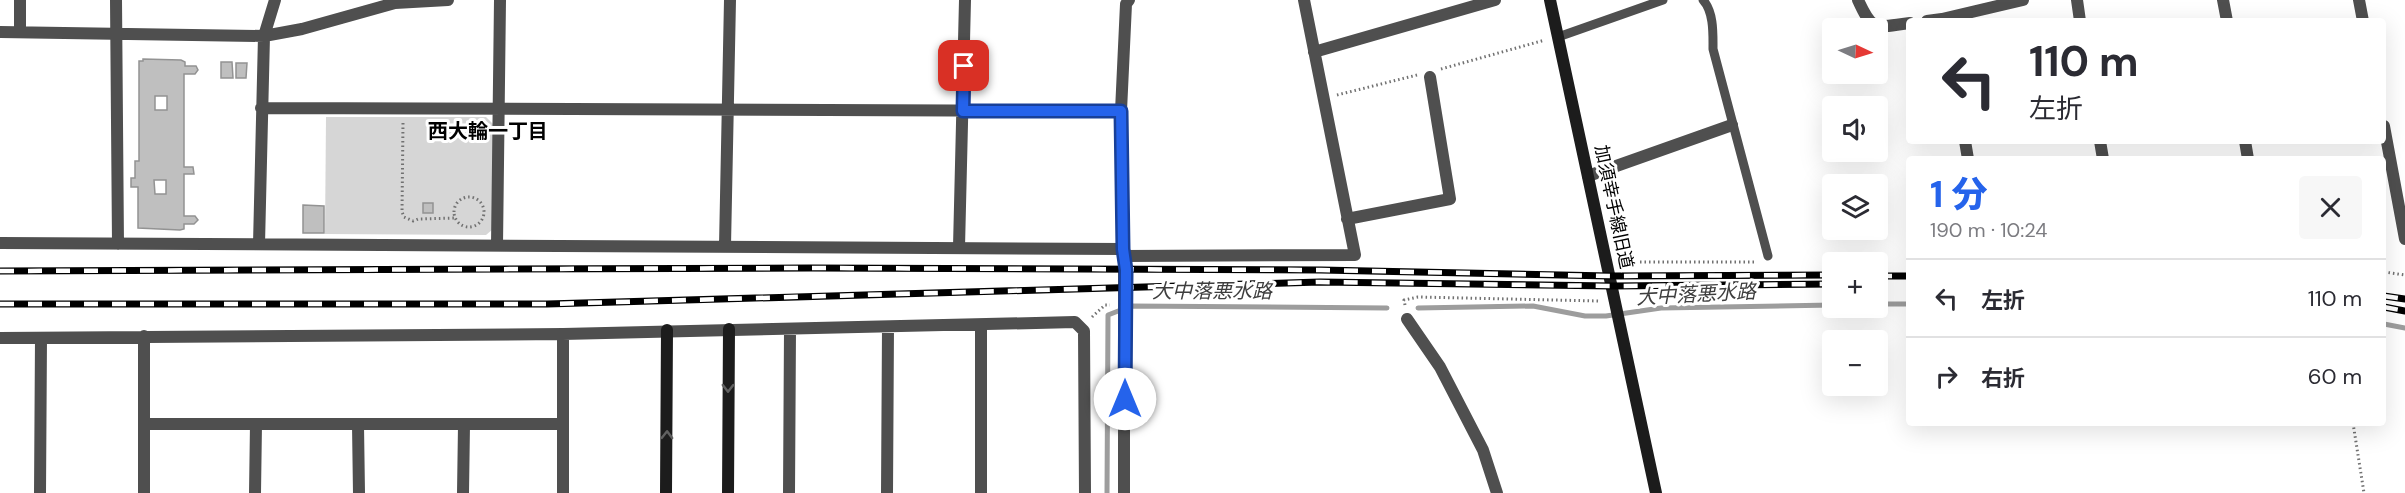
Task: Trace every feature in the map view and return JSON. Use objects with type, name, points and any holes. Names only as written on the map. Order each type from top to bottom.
[{"type":"street","points":[[20,0],[20,32]]},
{"type":"street","points":[[116,0],[118,244]]},
{"type":"street","points":[[259,244],[264,36],[275,0]]},
{"type":"street","points":[[0,32],[264,36],[302,29],[395,3],[448,0]]},
{"type":"street","points":[[497,245],[500,0]]},
{"type":"street","points":[[725,246],[730,0]]},
{"type":"street","points":[[959,247],[965,0]]},
{"type":"street","points":[[1124,493],[1121,111],[1126,4],[1129,0]]},
{"type":"street","points":[[0,243],[959,247],[1123,253],[1355,255],[1304,0]]},
{"type":"street","points":[[1314,52],[1495,0]]},
{"type":"street","name":"加須幸手線旧道","points":[[1550,0],[1656,493]]},
{"type":"street","points":[[1858,0],[1868,22],[1877,27],[1906,23]]},
{"type":"street","points":[[1950,18],[2023,0]]},
{"type":"street","points":[[2077,0],[2080,18]]},
{"type":"street","points":[[2223,0],[2226,18]]},
{"type":"street","points":[[2360,0],[2363,18]]},
{"type":"street","points":[[1347,219],[1450,199],[1430,77]]},
{"type":"street","points":[[261,108],[1121,111]]},
{"type":"street","points":[[1588,176],[1732,125]]},
{"type":"street","points":[[2386,137],[2405,239]]},
{"type":"street","points":[[1407,319],[1440,367],[1483,450],[1497,493]]},
{"type":"street","points":[[0,338],[563,334],[1075,322],[1084,331],[1085,493]]},
{"type":"street","points":[[981,325],[981,493]]},
{"type":"street","points":[[887,493],[888,327]]},
{"type":"street","points":[[728,493],[729,329]]},
{"type":"street","points":[[666,493],[668,330]]},
{"type":"street","points":[[789,493],[790,330]]},
{"type":"street","points":[[563,334],[563,493]]},
{"type":"street","points":[[144,336],[144,493]]},
{"type":"street","points":[[40,493],[41,338]]},
{"type":"street","points":[[144,424],[563,424]]},
{"type":"street","points":[[255,493],[256,424]]},
{"type":"street","points":[[358,425],[358,493]]},
{"type":"street","points":[[463,493],[464,425]]},
{"type":"lane","points":[[1558,37],[1663,0]]},
{"type":"lane","points":[[1703,0],[1708,5],[1713,31],[1713,49],[1768,255]]},
{"type":"path","points":[[403,109],[402,212],[404,217],[413,221],[454,218],[465,225],[474,226],[483,216],[483,207],[478,200],[464,197],[457,203],[454,218]]},
{"type":"path","points":[[1620,262],[1767,262],[1768,255]]},
{"type":"path","points":[[2386,272],[2405,275]]},
{"type":"path","points":[[1407,319],[1404,300],[1418,297],[1616,303]]},
{"type":"path","points":[[2353,426],[2364,493]]},
{"type":"shaded area","points":[[326,117],[486,117],[494,125],[493,229],[486,235],[325,234]]},
{"type":"building","points":[[143,59],[181,60],[185,62],[185,66],[196,66],[198,70],[195,74],[184,74],[184,167],[193,167],[194,174],[184,174],[184,216],[195,216],[198,220],[194,224],[184,224],[184,229],[180,230],[138,228],[138,187],[131,187],[131,178],[135,178],[135,161],[139,161],[139,61]],"holes":[[[155,96],[167,96],[167,110],[155,110]],[[154,180],[166,180],[166,194],[155,194]]]},
{"type":"building","points":[[221,62],[232,62],[233,78],[221,78]]},
{"type":"building","points":[[236,63],[247,63],[246,78],[236,78]]},
{"type":"building","points":[[423,203],[433,203],[433,213],[423,213]]},
{"type":"building","points":[[303,205],[324,206],[324,233],[303,233]]},
{"type":"waterway","name":"大中落悪水路","points":[[1888,304],[1906,304]]},
{"type":"waterway","name":"大中落悪水路","points":[[1418,308],[1533,306],[1585,316],[1606,316],[1661,308],[1822,305]]},
{"type":"waterway","name":"大中落悪水路","points":[[1107,493],[1108,315],[1131,306],[1387,308]]},
{"type":"waterway","name":"大中落悪水路","points":[[2386,324],[2405,328]]},
{"type":"railway","points":[[0,271],[810,268],[1321,270],[1610,276],[1822,275]]},
{"type":"railway","points":[[1888,276],[1906,276]]},
{"type":"railway","points":[[0,304],[547,304],[1320,282],[1612,286],[1822,284]]},
{"type":"railway","points":[[2386,296],[2405,299]]},
{"type":"railway","points":[[2386,307],[2405,311]]},
{"type":"district","name":"西大輪一丁目","points":[[488,131]]},
{"type":"route","points":[[964,66],[963,111],[1121,111],[1123,249],[1126,270],[1125,399]]}]
